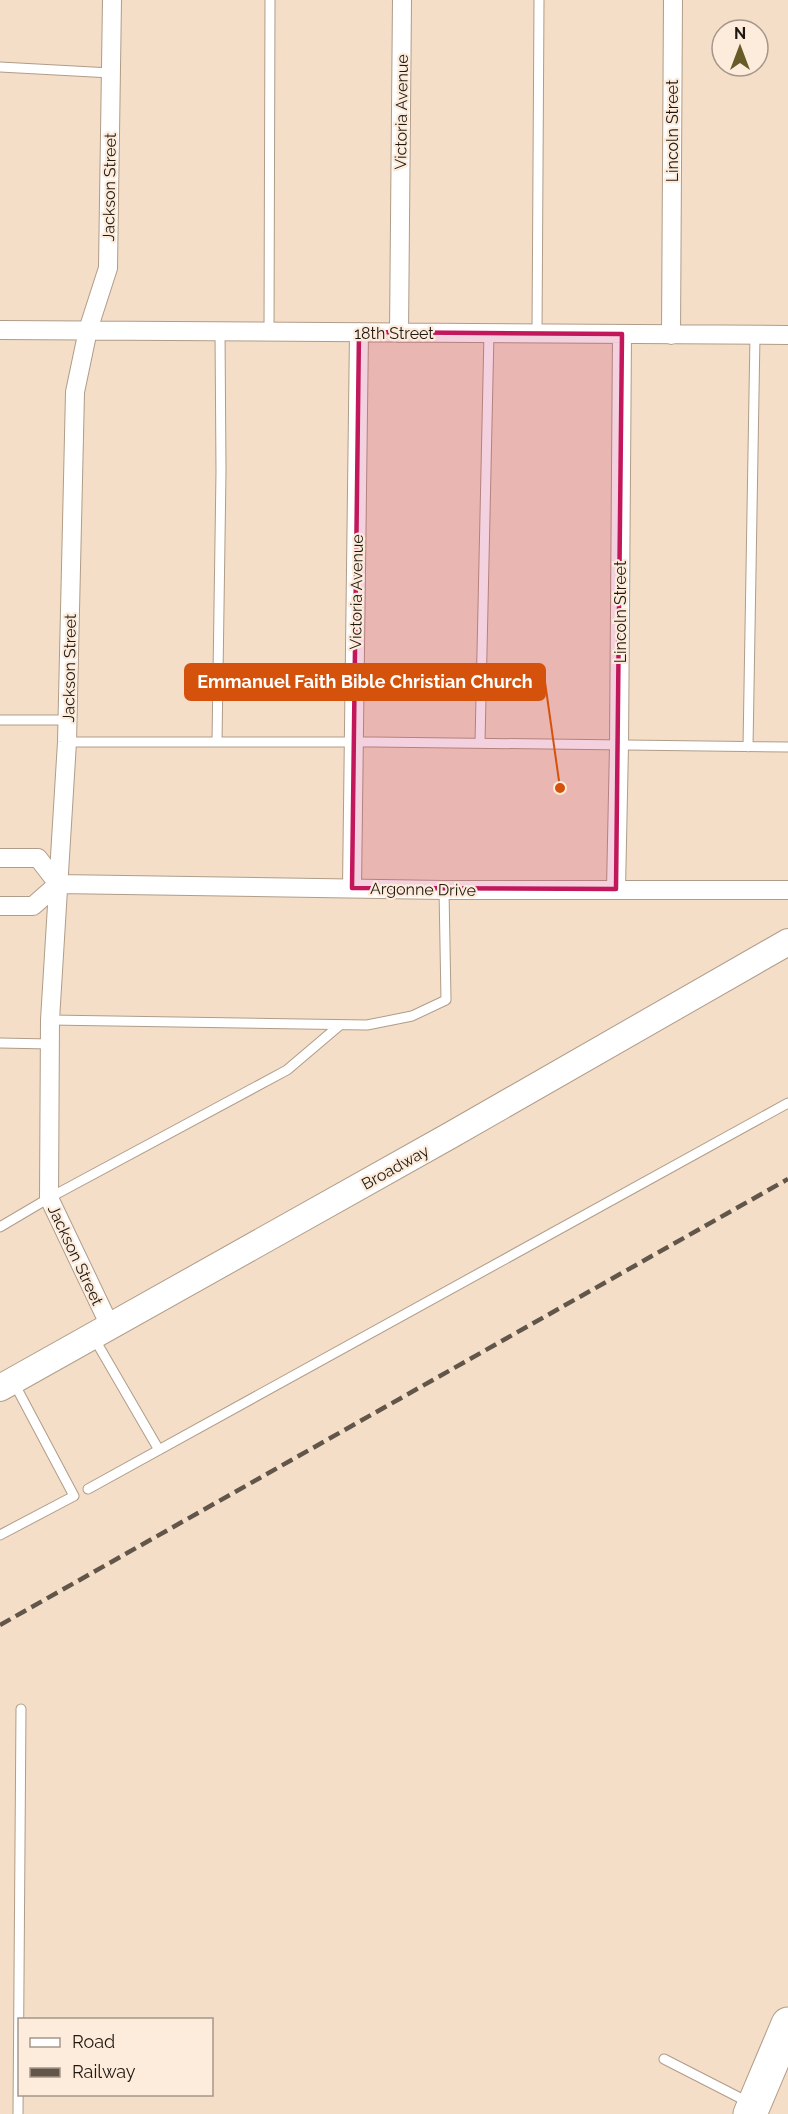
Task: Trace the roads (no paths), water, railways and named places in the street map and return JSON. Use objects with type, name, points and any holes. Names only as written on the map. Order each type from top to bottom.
[{"type":"highway","points":[[752,2110],[788,2024]]},
{"type":"street","name":"Jackson Street","points":[[102,1331],[49,1198],[50,1020],[67,742],[75,392],[88,330],[108,268],[112,0]]},
{"type":"street","name":"Victoria Avenue","points":[[399,333],[402,0]]},
{"type":"street","name":"Lincoln Street","points":[[671,335],[673,0]]},
{"type":"street","name":"18th Street","points":[[0,330],[788,335]]},
{"type":"street","name":"Victoria Avenue","points":[[352,888],[359,332]]},
{"type":"street","name":"Lincoln Street","points":[[616,889],[622,334]]},
{"type":"street","points":[[0,858],[38,858],[58,884],[33,906],[0,906]]},
{"type":"street","name":"Argonne Drive","points":[[58,884],[444,890],[788,891]]},
{"type":"street","name":"Broadway","points":[[7,1385],[788,942]]},
{"type":"lane","points":[[269,332],[270,0]]},
{"type":"lane","points":[[537,334],[539,0]]},
{"type":"lane","points":[[0,67],[111,73]]},
{"type":"lane","points":[[217,742],[221,472],[220,332]]},
{"type":"lane","points":[[480,743],[489,333]]},
{"type":"lane","points":[[748,747],[755,335]]},
{"type":"lane","points":[[0,720],[67,720]]},
{"type":"lane","points":[[67,742],[354,742],[788,747]]},
{"type":"lane","points":[[50,1020],[367,1025],[412,1016],[446,1000],[444,890]]},
{"type":"lane","points":[[0,1227],[49,1198],[287,1070],[340,1025]]},
{"type":"lane","points":[[0,1043],[50,1044]]},
{"type":"lane","points":[[88,1489],[788,1103]]},
{"type":"lane","points":[[102,1331],[159,1450]]},
{"type":"lane","points":[[0,1535],[74,1496],[7,1385]]},
{"type":"lane","points":[[19,2018],[21,1709]]},
{"type":"lane","points":[[664,2059],[752,2110]]},
{"type":"lane","points":[[18,2096],[18,2114]]},
{"type":"railway","points":[[0,1625],[788,1179]]},
{"type":"place","name":"Emmanuel Faith Bible Christian Church","points":[[560,788]]}]
